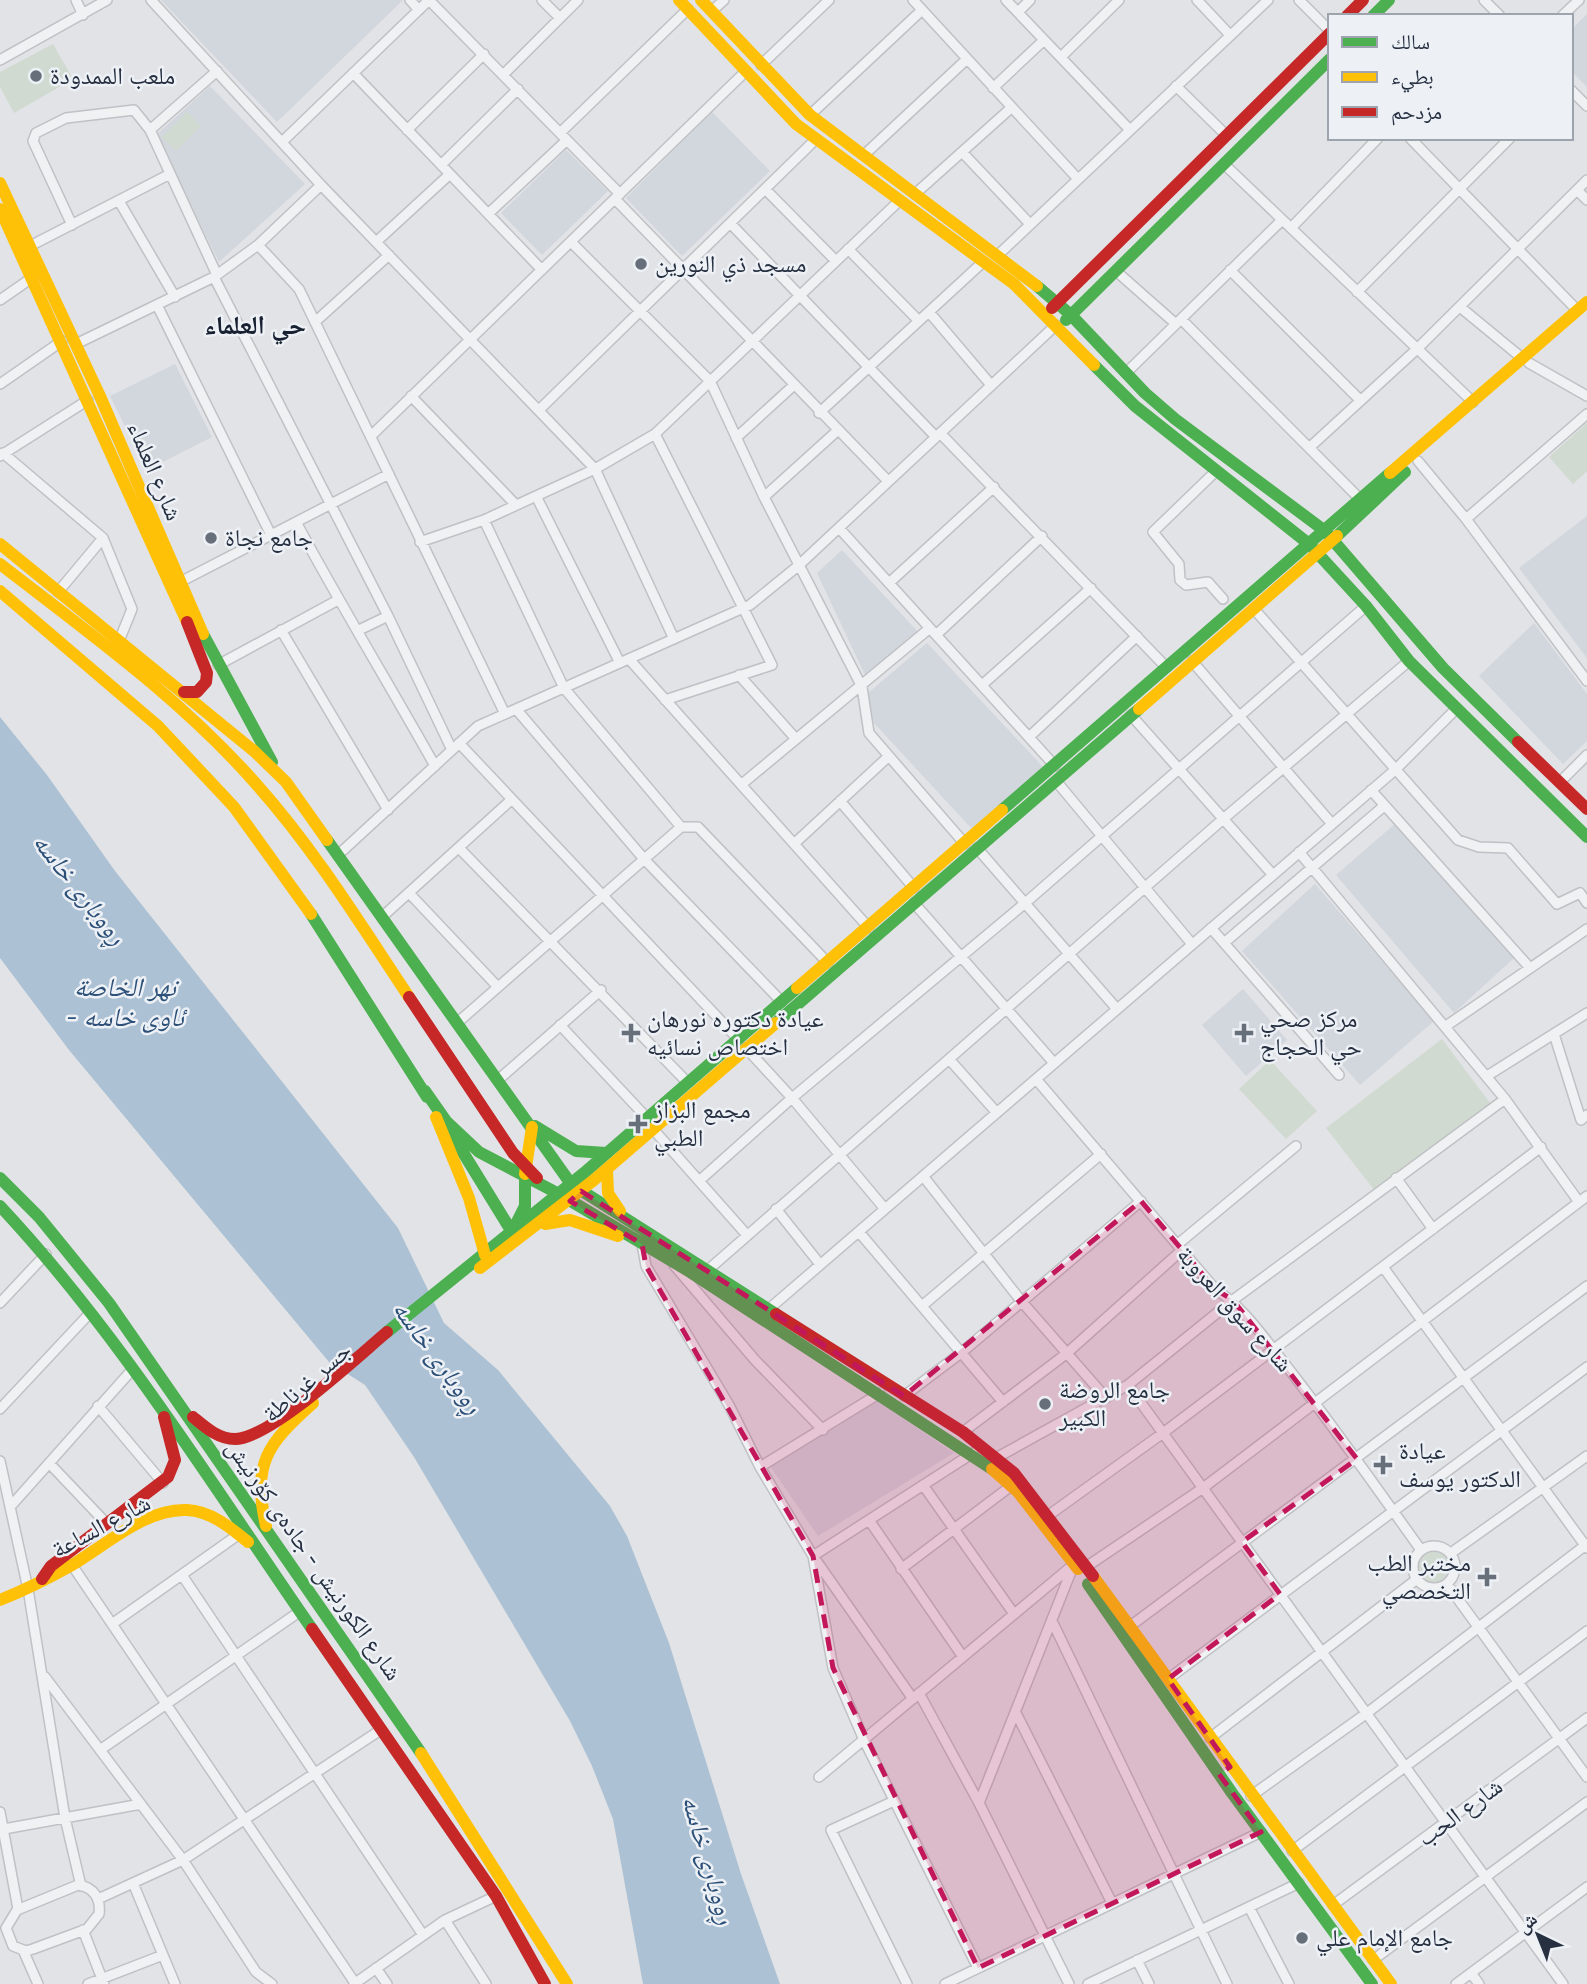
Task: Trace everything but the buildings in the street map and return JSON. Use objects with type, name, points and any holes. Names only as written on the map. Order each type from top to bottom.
[{"type":"main road","points":[[701,0],[810,115],[998,255],[1057,303],[1175,418],[1329,536],[1443,668],[1587,809]]},
{"type":"main road","points":[[1349,14],[1363,0]]},
{"type":"main road","points":[[1375,14],[1389,0]]},
{"type":"main road","points":[[683,5],[796,124],[1014,284],[1135,406],[1313,549],[1366,606],[1409,661],[1587,837]]},
{"type":"main road","points":[[1046,314],[1328,34]]},
{"type":"main road","points":[[1057,326],[1071,316],[1328,61]]},
{"type":"main road","name":"شارع العلماء","points":[[0,183],[76,344],[218,665],[278,773]]},
{"type":"main road","name":"شارع العلماء","points":[[2,216],[89,400],[205,668],[206,682],[201,690],[184,692]]},
{"type":"main road","points":[[443,1291],[512,1232],[607,1170],[687,1082],[742,1044],[782,1002],[1166,667],[1418,461],[1584,308]]},
{"type":"main road","points":[[1329,536],[1360,499],[1525,361]]},
{"type":"main road","points":[[0,544],[119,641],[135,661],[258,786],[324,870],[525,1174],[546,1183],[576,1188]]},
{"type":"main road","points":[[576,1188],[607,1153],[650,1124],[1056,781],[1254,609],[1313,549]]},
{"type":"main road","points":[[0,564],[135,661],[184,692],[278,773],[576,1188],[963,1432],[1021,1481],[1049,1515],[1080,1565],[1225,1770],[1251,1796],[1391,1984]]},
{"type":"main road","points":[[11,574],[0,589],[158,726],[234,807],[295,889],[512,1232]]},
{"type":"main road","points":[[429,1026],[437,994]]},
{"type":"main road","points":[[425,1091],[446,1121],[469,1144],[525,1174],[669,1260],[880,1393],[973,1453],[1011,1486],[1080,1565],[1168,1679],[1210,1738],[1261,1832],[1372,1984]]},
{"type":"main road","points":[[425,1091],[469,1198],[485,1255]]},
{"type":"main road","points":[[512,1232],[525,1206],[530,1123]]},
{"type":"main road","points":[[530,1123],[574,1152],[586,1155],[607,1153]]},
{"type":"main road","points":[[607,1170],[610,1197],[630,1222]]},
{"type":"main road","name":"شارع الكورنيش - جادەی کۆرنیش","points":[[0,1178],[62,1243],[183,1408],[464,1814],[567,1984]]},
{"type":"main road","points":[[443,1291],[532,1230],[564,1197]]},
{"type":"main road","name":"شارع الكورنيش - جادەی کۆرنیش","points":[[0,1206],[46,1254],[163,1413],[241,1532],[256,1549],[379,1731],[496,1896],[545,1984]]},
{"type":"main road","points":[[532,1230],[558,1220],[570,1220],[642,1244]]},
{"type":"main road","name":"جسر غرناطة","points":[[183,1408],[216,1436],[226,1439],[250,1438],[328,1385],[443,1291]]},
{"type":"main road","name":"جسر غرناطة","points":[[268,1533],[258,1483],[264,1451],[278,1433],[328,1385]]},
{"type":"main road","name":"شارع الساعة","points":[[34,1586],[51,1566],[163,1483],[172,1472],[175,1460],[163,1413]]},
{"type":"main road","name":"شارع الساعة","points":[[0,1600],[34,1586],[152,1518],[175,1511],[199,1512],[241,1532]]},
{"type":"main road","points":[[424,1795],[442,1782]]},
{"type":"main road","points":[[446,1826],[464,1814]]},
{"type":"street","points":[[76,0],[83,15]]},
{"type":"street","points":[[0,60],[107,0]]},
{"type":"street","points":[[151,0],[321,185],[595,469],[674,639]]},
{"type":"street","points":[[410,0],[419,10]]},
{"type":"street","points":[[282,142],[429,0],[563,136],[683,269],[819,413],[888,481]]},
{"type":"street","points":[[542,0],[560,18]]},
{"type":"street","points":[[503,74],[578,0]]},
{"type":"street","points":[[712,11],[724,0]]},
{"type":"street","points":[[761,65],[829,0]]},
{"type":"street","points":[[913,0],[1078,179]]},
{"type":"street","points":[[1006,0],[1130,130]]},
{"type":"street","points":[[1018,12],[1030,0]]},
{"type":"street","points":[[1061,57],[1119,0]]},
{"type":"street","points":[[1197,0],[1230,35]]},
{"type":"street","points":[[998,255],[1268,0]]},
{"type":"street","points":[[1299,0],[1328,30]]},
{"type":"street","points":[[1564,14],[1578,0]]},
{"type":"street","points":[[488,214],[683,5]]},
{"type":"street","points":[[810,115],[922,10]]},
{"type":"street","points":[[993,88],[1044,40]]},
{"type":"street","points":[[407,130],[484,54]]},
{"type":"street","points":[[864,155],[967,59]]},
{"type":"street","points":[[150,130],[217,71]]},
{"type":"street","points":[[372,435],[746,71]]},
{"type":"street","points":[[353,74],[542,270]]},
{"type":"street","points":[[1176,86],[1227,135]]},
{"type":"street","points":[[441,165],[518,89]]},
{"type":"street","points":[[1573,92],[1587,106]]},
{"type":"street","points":[[915,194],[1010,108]]},
{"type":"street","points":[[72,225],[33,141],[36,133],[66,118],[134,110],[150,130],[216,276],[456,747],[511,800],[793,1098],[885,1209]]},
{"type":"street","points":[[539,410],[816,139]]},
{"type":"street","points":[[1291,228],[1376,140]]},
{"type":"street","points":[[1412,140],[1518,250],[1584,308]]},
{"type":"street","points":[[1357,292],[1508,140]]},
{"type":"street","points":[[962,152],[1030,224]]},
{"type":"street","points":[[1223,164],[1473,402]]},
{"type":"street","points":[[30,246],[170,174]]},
{"type":"street","points":[[376,242],[450,174]]},
{"type":"street","points":[[1310,447],[1417,349],[1587,180]]},
{"type":"street","points":[[76,344],[216,276],[258,245],[321,185]]},
{"type":"street","points":[[765,189],[836,261]]},
{"type":"street","points":[[1577,190],[1587,200]]},
{"type":"street","points":[[119,201],[175,297]]},
{"type":"street","points":[[420,542],[484,520],[595,469],[655,434],[899,201]]},
{"type":"street","points":[[1126,373],[1282,219]]},
{"type":"street","points":[[730,223],[869,367],[994,487],[1166,667]]},
{"type":"street","points":[[571,242],[710,381],[798,566],[862,687],[869,733],[965,844]]},
{"type":"street","points":[[258,245],[299,289],[505,714]]},
{"type":"street","points":[[848,249],[919,321]]},
{"type":"street","points":[[315,323],[389,255]]},
{"type":"street","points":[[819,413],[983,262]]},
{"type":"street","points":[[1230,270],[1360,400]]},
{"type":"street","points":[[1116,271],[1179,321],[1360,499]]},
{"type":"street","points":[[0,300],[33,278]]},
{"type":"street","points":[[157,305],[271,535]]},
{"type":"street","points":[[1460,307],[1525,361],[1587,396]]},
{"type":"street","points":[[929,312],[991,385]]},
{"type":"street","points":[[338,855],[478,726],[744,608],[798,566],[1057,326]]},
{"type":"street","points":[[0,384],[62,341]]},
{"type":"street","points":[[736,438],[794,385]]},
{"type":"street","points":[[411,396],[516,505]]},
{"type":"street","points":[[89,400],[1,455],[103,538],[132,609],[119,641]]},
{"type":"street","points":[[1466,519],[1587,414]]},
{"type":"street","points":[[764,497],[837,431]]},
{"type":"street","points":[[655,434],[772,665],[665,700]]},
{"type":"street","points":[[1418,461],[1466,519],[1587,681]]},
{"type":"street","points":[[1214,472],[1153,532],[1179,564],[1180,580],[1186,585],[1209,582],[1223,599]]},
{"type":"street","points":[[180,582],[389,474]]},
{"type":"street","points":[[888,583],[994,487]]},
{"type":"street","points":[[536,496],[624,661],[665,700],[743,784],[869,928]]},
{"type":"street","points":[[484,520],[564,688],[681,827]]},
{"type":"street","points":[[296,522],[338,600],[359,630],[435,766]]},
{"type":"street","points":[[839,528],[1055,766]]},
{"type":"street","points":[[743,784],[933,631],[1041,536]]},
{"type":"street","points":[[58,592],[103,538]]},
{"type":"street","points":[[982,685],[1091,588]]},
{"type":"street","points":[[218,665],[338,600]]},
{"type":"street","points":[[699,1181],[793,1098],[1024,904],[1366,606]]},
{"type":"street","points":[[1254,609],[1458,840],[1479,847],[1508,848],[1557,904],[1580,893],[1587,903]]},
{"type":"street","points":[[359,630],[388,616]]},
{"type":"street","points":[[281,630],[388,810]]},
{"type":"street","points":[[1029,737],[1137,636]]},
{"type":"street","points":[[708,1270],[1222,820],[1409,661]]},
{"type":"street","points":[[1192,662],[1332,824]]},
{"type":"street","points":[[739,675],[796,739]]},
{"type":"street","points":[[516,709],[644,859],[782,1002]]},
{"type":"street","points":[[770,1308],[819,1263],[859,1232],[1395,770],[1456,709]]},
{"type":"street","points":[[1131,715],[1273,875]]},
{"type":"street","points":[[1560,782],[1587,755]]},
{"type":"street","points":[[795,843],[889,756]]},
{"type":"street","points":[[1056,781],[1192,944]]},
{"type":"street","points":[[1371,790],[1530,968]]},
{"type":"street","points":[[382,917],[511,800]]},
{"type":"street","points":[[840,801],[914,888]]},
{"type":"street","points":[[1224,943],[1384,806]]},
{"type":"street","points":[[457,1023],[600,895],[681,827],[698,827],[828,963]]},
{"type":"street","points":[[459,848],[601,990],[687,1082]]},
{"type":"street","points":[[977,848],[1117,1009]]},
{"type":"street","points":[[819,1777],[1014,1614],[1080,1565],[1203,1488],[1317,1404],[1583,1199],[1487,1076],[1299,852]]},
{"type":"street","points":[[409,893],[497,986]]},
{"type":"street","points":[[914,903],[1055,1063]]},
{"type":"street","points":[[1211,928],[1339,1075]]},
{"type":"street","points":[[1446,1026],[1587,929]]},
{"type":"street","points":[[498,1080],[601,990]]},
{"type":"street","points":[[1487,1076],[1587,1013]]},
{"type":"street","points":[[561,1025],[746,1234]]},
{"type":"street","points":[[1554,1034],[1581,1120],[1587,1115]]},
{"type":"street","points":[[949,1059],[997,1113]]},
{"type":"street","name":"شارع سوق العروبة","points":[[1036,1079],[1214,1289],[1233,1300],[1317,1404],[1421,1550]]},
{"type":"street","points":[[996,1458],[1128,1385],[1233,1300],[1505,1098]]},
{"type":"street","points":[[963,1432],[1066,1354],[1180,1247],[1296,1146]]},
{"type":"street","points":[[1049,1515],[1163,1433],[1541,1147]]},
{"type":"street","points":[[922,1306],[1101,1154]]},
{"type":"street","points":[[923,1177],[1022,1302],[1106,1398]]},
{"type":"street","points":[[1396,1178],[1433,1229]]},
{"type":"street","points":[[904,1396],[961,1353],[1141,1201]]},
{"type":"street","points":[[776,1209],[819,1263]]},
{"type":"street","points":[[859,1232],[1003,1402]]},
{"type":"street","points":[[642,1244],[646,1266],[729,1405],[760,1467],[813,1556],[916,1696],[979,1803],[1047,1935],[1069,1984]]},
{"type":"street","points":[[0,1303],[46,1254]]},
{"type":"street","points":[[669,1260],[755,1360],[823,1430]]},
{"type":"street","points":[[1251,1796],[1367,1713],[1586,1546],[1383,1267]]},
{"type":"street","points":[[1129,1627],[1587,1286]]},
{"type":"street","points":[[0,1409],[90,1313]]},
{"type":"street","points":[[1168,1679],[1587,1367]]},
{"type":"street","points":[[10,1507],[131,1371]]},
{"type":"street","points":[[1128,1385],[1563,1984]]},
{"type":"street","points":[[760,1467],[880,1393]]},
{"type":"street","points":[[98,1406],[163,1483]]},
{"type":"street","points":[[813,1556],[973,1453]]},
{"type":"street","points":[[1451,1553],[1587,1455]]},
{"type":"street","points":[[0,1461],[10,1507],[34,1586],[43,1674],[65,1818],[81,1886]]},
{"type":"street","points":[[49,1463],[107,1524]]},
{"type":"street","points":[[923,1485],[1014,1614]]},
{"type":"street","points":[[901,1569],[1011,1486]]},
{"type":"street","points":[[869,1520],[963,1657]]},
{"type":"street","points":[[112,1624],[241,1532]]},
{"type":"street","points":[[1417,1579],[1414,1560],[1421,1550],[1433,1545],[1451,1553]]},
{"type":"street","points":[[1417,1579],[1434,1588],[1447,1584],[1455,1573],[1451,1553]]},
{"type":"street","points":[[813,1556],[833,1668],[864,1740],[978,1968]]},
{"type":"street","points":[[72,1565],[355,1984],[445,1920],[496,1896]]},
{"type":"street","points":[[979,1803],[1053,1623],[1080,1565]]},
{"type":"street","points":[[181,1575],[424,1935]]},
{"type":"street","points":[[1210,1738],[1417,1579]]},
{"type":"street","points":[[1447,1584],[1587,1777]]},
{"type":"street","points":[[100,1750],[165,1702],[299,1612]]},
{"type":"street","points":[[1053,1623],[1227,1984]]},
{"type":"street","points":[[1292,1851],[1587,1631]]},
{"type":"street","points":[[43,1674],[183,1860],[256,1972],[272,1984]]},
{"type":"street","points":[[1016,1713],[1112,1903]]},
{"type":"street","name":"شارع الحب","points":[[1333,1905],[1587,1717]]},
{"type":"street","points":[[98,1899],[183,1860],[379,1731]]},
{"type":"street","points":[[894,1801],[831,1830],[907,1984]]},
{"type":"street","points":[[1373,1960],[1587,1802]]},
{"type":"street","points":[[4,1829],[141,1804]]},
{"type":"street","points":[[0,1812],[18,1909]]},
{"type":"street","points":[[945,1984],[1261,1832]]},
{"type":"street","points":[[133,1883],[175,1984]]},
{"type":"street","points":[[1088,1984],[1299,1883]]},
{"type":"street","points":[[81,1886],[90,1889],[98,1899],[99,1914],[83,1930],[33,1949],[23,1950],[13,1946],[4,1935],[7,1921],[18,1909],[81,1886]]},
{"type":"street","points":[[1456,1984],[1587,1887]]},
{"type":"street","points":[[1250,1907],[1289,1984]]},
{"type":"street","points":[[445,1920],[486,1984]]},
{"type":"street","points":[[83,1930],[103,1981]]},
{"type":"street","points":[[23,1950],[38,1984]]},
{"type":"street","points":[[88,1984],[103,1981],[163,1955]]},
{"type":"street","points":[[1137,1960],[1149,1984]]},
{"type":"street","points":[[376,1968],[387,1984]]},
{"type":"street","points":[[1471,1973],[1479,1984]]},
{"type":"highlighted area","points":[[581,1191],[904,1396],[1141,1201],[1215,1289],[1233,1300],[1357,1459],[1242,1542],[1280,1594],[1168,1679],[1230,1767],[1219,1774],[1261,1832],[978,1968],[833,1668],[813,1556],[646,1266],[642,1244],[570,1201]]},
{"type":"shaded area","points":[[161,0],[403,0],[277,122]]},
{"type":"shaded area","points":[[1587,14],[1587,87],[1573,73],[1573,28]]},
{"type":"shaded area","name":"ملعب الممدودة","points":[[53,44],[73,79],[14,113],[0,87],[0,72]]},
{"type":"shaded area","points":[[210,86],[305,184],[219,262],[156,135]]},
{"type":"shaded area","points":[[187,112],[201,126],[176,151],[162,137]]},
{"type":"shaded area","points":[[712,112],[770,171],[682,256],[626,198]]},
{"type":"shaded area","points":[[566,150],[608,191],[542,255],[501,213]]},
{"type":"shaded area","points":[[175,364],[212,437],[147,470],[110,396]]},
{"type":"shaded area","points":[[1587,423],[1587,471],[1573,484],[1549,457]]},
{"type":"shaded area","points":[[1587,516],[1587,658],[1519,568]]},
{"type":"shaded area","points":[[842,550],[918,632],[865,675],[817,573]]},
{"type":"shaded area","points":[[1534,623],[1587,694],[1587,741],[1563,764],[1479,676]]},
{"type":"shaded area","points":[[927,643],[1045,769],[973,830],[874,723],[868,693]]},
{"type":"shaded area","points":[[1396,823],[1515,957],[1454,1013],[1336,875]]},
{"type":"shaded area","points":[[1315,884],[1434,1021],[1360,1085],[1242,951]]},
{"type":"shaded area","name":"مركز صحي حي الحجاج","points":[[1243,989],[1287,1040],[1246,1076],[1202,1025]]},
{"type":"shaded area","points":[[1442,1039],[1490,1103],[1375,1191],[1326,1128]]},
{"type":"shaded area","points":[[1270,1060],[1317,1111],[1286,1139],[1239,1089]]},
{"type":"shaded area","points":[[876,1400],[954,1453],[818,1536],[770,1466]]},
{"type":"shaded area","points":[[1434,1552],[1445,1556],[1449,1567],[1445,1578],[1434,1582],[1423,1578],[1419,1567],[1423,1556]]},
{"type":"water","name":"نهر الخاصة - ئاوی خاسە","points":[[0,717],[47,775],[115,871],[398,1228],[444,1323],[498,1370],[610,1506],[627,1536],[669,1643],[741,1874],[780,1984],[643,1984],[613,1819],[592,1766],[570,1721],[414,1457],[365,1385],[329,1362],[69,1050],[0,958]]},
{"type":"traffic: fast","points":[[1375,14],[1389,0]]},
{"type":"traffic: fast","points":[[1066,320],[1328,61]]},
{"type":"traffic: fast","points":[[1037,286],[1071,315],[1145,393],[1175,419],[1325,531],[1443,668],[1518,742]]},
{"type":"traffic: fast","points":[[1094,365],[1135,406],[1309,544],[1366,606],[1409,661],[1587,837]]},
{"type":"traffic: fast","points":[[1337,536],[1405,472]]},
{"type":"traffic: fast","points":[[1002,810],[1390,473]]},
{"type":"traffic: fast","points":[[203,634],[272,762]]},
{"type":"traffic: fast","points":[[776,1023],[1139,709]]},
{"type":"traffic: fast","points":[[327,840],[571,1184],[776,1314]]},
{"type":"traffic: fast","points":[[311,914],[427,1097]]},
{"type":"traffic: fast","points":[[387,1332],[584,1173],[797,988]]},
{"type":"traffic: fast","points":[[425,1091],[446,1121],[479,1152],[559,1194],[687,1270],[992,1469]]},
{"type":"traffic: fast","points":[[535,1126],[576,1151],[606,1153]]},
{"type":"traffic: fast","points":[[451,1133],[512,1232],[525,1206],[525,1177]]},
{"type":"traffic: fast","points":[[0,1178],[39,1217],[109,1303],[421,1753]]},
{"type":"traffic: fast","points":[[0,1206],[44,1255],[125,1358],[312,1629]]},
{"type":"traffic: fast","points":[[1088,1584],[1232,1793],[1372,1984]]},
{"type":"traffic: slow","points":[[679,0],[796,124],[1014,284],[1094,365]]},
{"type":"traffic: slow","points":[[701,0],[810,115],[1037,286]]},
{"type":"traffic: slow","points":[[0,183],[99,394],[203,634]]},
{"type":"traffic: slow","points":[[0,209],[187,622]]},
{"type":"traffic: slow","points":[[1390,473],[1587,302]]},
{"type":"traffic: slow","points":[[1139,709],[1337,536]]},
{"type":"traffic: slow","points":[[0,544],[254,751],[286,782],[327,840]]},
{"type":"traffic: slow","points":[[0,564],[134,668],[228,754],[298,835],[337,888],[409,997]]},
{"type":"traffic: slow","points":[[0,591],[158,726],[234,807],[311,914]]},
{"type":"traffic: slow","points":[[797,988],[1002,810]]},
{"type":"traffic: slow","points":[[480,1268],[594,1180],[776,1023]]},
{"type":"traffic: slow","points":[[436,1117],[469,1198],[485,1255]]},
{"type":"traffic: slow","points":[[525,1174],[532,1127]]},
{"type":"traffic: slow","points":[[607,1170],[608,1193],[620,1211]]},
{"type":"traffic: slow","points":[[545,1224],[570,1220],[618,1236]]},
{"type":"traffic: slow","points":[[266,1526],[261,1486],[267,1456],[284,1431],[313,1403]]},
{"type":"traffic: slow","points":[[992,1469],[1018,1492],[1078,1569]]},
{"type":"traffic: slow","points":[[0,1600],[63,1570],[142,1521],[172,1511],[204,1513],[220,1521],[248,1542]]},
{"type":"traffic: slow","points":[[1093,1576],[1391,1984]]},
{"type":"traffic: slow","points":[[421,1753],[567,1984]]},
{"type":"traffic: jam","points":[[1349,14],[1363,0]]},
{"type":"traffic: jam","points":[[1052,308],[1328,35]]},
{"type":"traffic: jam","points":[[184,692],[197,692],[206,682],[207,673],[187,622]]},
{"type":"traffic: jam","points":[[1518,742],[1587,809]]},
{"type":"traffic: jam","points":[[409,997],[513,1153],[537,1178]]},
{"type":"traffic: jam","points":[[776,1314],[963,1432],[1014,1473],[1093,1576]]},
{"type":"traffic: jam","points":[[193,1417],[223,1437],[235,1439],[250,1435],[291,1412],[387,1332]]},
{"type":"traffic: jam","points":[[42,1579],[51,1566],[168,1477],[175,1460],[164,1417]]},
{"type":"traffic: jam","points":[[312,1629],[496,1896],[545,1984]]},
{"type":"place","name":"ملعب الممدودة","points":[[36,76]]},
{"type":"place","name":"مسجد ذي النورين","points":[[641,264]]},
{"type":"place","name":"جامع نجاة","points":[[211,538]]},
{"type":"place","name":"عيادة دكتوره نورهان اختصاص نسائيه","points":[[631,1033]]},
{"type":"place","name":"مركز صحي حي الحجاج","points":[[1244,1033]]},
{"type":"place","name":"مجمع البزاز الطبي","points":[[638,1124]]},
{"type":"place","name":"جامع الروضة الكبير","points":[[1045,1404]]},
{"type":"place","name":"عيادة الدكتور يوسف","points":[[1383,1465]]},
{"type":"place","name":"مختبر الطب التخصصي","points":[[1487,1577]]},
{"type":"place","name":"جامع الإمام علي","points":[[1302,1938]]},
{"type":"district","name":"حي العلماء","points":[[255,325]]},
{"type":"water label","name":"ڕووباری خاسە","points":[[80,889]]},
{"type":"water label","name":"ڕووباری خاسە","points":[[438,1357]]},
{"type":"water label","name":"ڕووباری خاسە","points":[[709,1860]]}]
